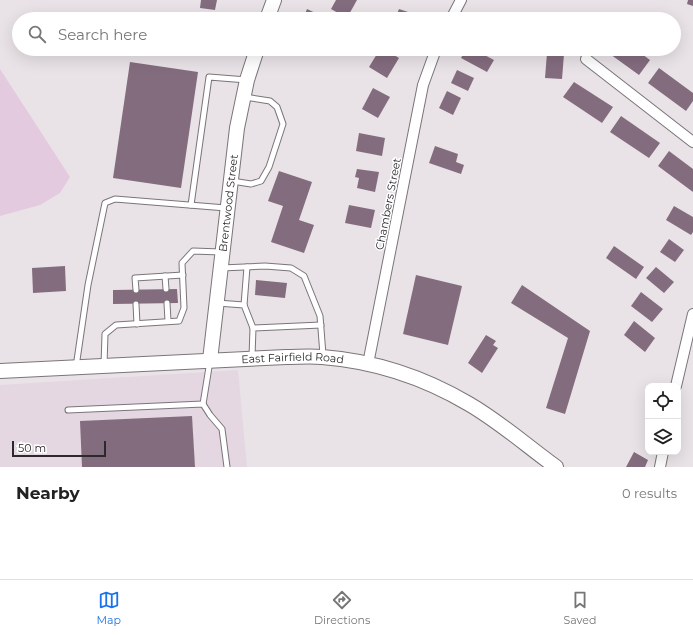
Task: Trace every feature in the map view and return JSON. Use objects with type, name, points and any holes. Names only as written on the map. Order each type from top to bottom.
[{"type":"main road","points":[[270,12],[274,0]]},
{"type":"main road","name":"Brentwood Street","points":[[210,360],[226,208],[237,128],[247,80],[255,56]]},
{"type":"main road","name":"East Fairfield Road","points":[[0,371],[286,357],[323,357],[368,364],[394,370],[432,385],[469,404],[505,428],[552,466]]},
{"type":"street","points":[[455,12],[461,0]]},
{"type":"street","name":"Chambers Street","points":[[368,364],[423,86],[434,56]]},
{"type":"street","points":[[586,59],[693,142]]},
{"type":"street","points":[[677,383],[693,314]]},
{"type":"street","points":[[660,467],[662,455]]},
{"type":"lane","points":[[191,205],[209,77],[247,80]]},
{"type":"lane","points":[[230,180],[251,184],[261,181],[270,167],[283,124],[277,107],[270,101],[244,97]]},
{"type":"lane","points":[[76,367],[88,285],[105,203],[114,199],[226,208]]},
{"type":"lane","points":[[104,366],[106,334],[116,325],[178,321],[184,308],[182,263],[193,251],[222,252]]},
{"type":"lane","points":[[220,268],[265,266],[291,268],[304,276],[320,316],[323,357]]},
{"type":"lane","points":[[247,267],[244,305],[253,328],[252,358]]},
{"type":"lane","points":[[136,290],[135,278],[183,275]]},
{"type":"lane","points":[[165,276],[166,289]]},
{"type":"lane","points":[[167,303],[168,322]]},
{"type":"lane","points":[[216,303],[244,305]]},
{"type":"lane","points":[[136,304],[137,324]]},
{"type":"lane","points":[[253,328],[321,325]]},
{"type":"lane","points":[[210,360],[203,404],[222,429],[227,467]]},
{"type":"lane","points":[[68,410],[203,404]]},
{"type":"shaded area","points":[[0,69],[70,177],[60,193],[40,205],[0,216]]},
{"type":"shaded area","points":[[238,370],[247,467],[0,467],[0,385]]},
{"type":"building","points":[[201,0],[217,0],[215,10],[200,8]]},
{"type":"building","points":[[336,0],[357,0],[350,12],[336,12],[331,9]]},
{"type":"building","points":[[688,0],[693,0],[693,6],[687,4]]},
{"type":"building","points":[[307,9],[313,12],[306,12]]},
{"type":"building","points":[[399,9],[408,12],[398,12]]},
{"type":"building","points":[[376,56],[396,56],[399,58],[387,78],[369,67]]},
{"type":"building","points":[[462,56],[486,56],[494,60],[487,72],[461,58]]},
{"type":"building","points":[[547,56],[564,56],[562,79],[545,78]]},
{"type":"building","points":[[613,56],[645,56],[650,60],[639,75]]},
{"type":"building","points":[[130,62],[198,72],[181,188],[113,178]]},
{"type":"building","points":[[659,68],[693,93],[693,101],[686,111],[648,83]]},
{"type":"building","points":[[457,70],[474,78],[468,91],[451,83]]},
{"type":"building","points":[[574,82],[613,107],[602,123],[563,97]]},
{"type":"building","points":[[373,88],[390,97],[378,118],[362,109]]},
{"type":"building","points":[[447,91],[461,98],[453,115],[439,108]]},
{"type":"building","points":[[621,116],[660,143],[649,158],[610,132]]},
{"type":"building","points":[[359,133],[385,138],[382,156],[356,151]]},
{"type":"building","points":[[435,146],[458,154],[456,162],[464,165],[461,174],[429,163]]},
{"type":"building","points":[[669,151],[693,169],[693,192],[658,166]]},
{"type":"building","points":[[357,169],[379,172],[375,192],[357,188],[359,178],[355,177]]},
{"type":"building","points":[[279,171],[312,182],[299,220],[314,225],[304,253],[271,242],[283,206],[268,201]]},
{"type":"building","points":[[349,205],[375,210],[371,228],[345,223]]},
{"type":"building","points":[[674,206],[693,217],[693,232],[691,235],[666,220]]},
{"type":"building","points":[[669,239],[684,250],[675,262],[660,252]]},
{"type":"building","points":[[614,246],[644,267],[636,279],[606,258]]},
{"type":"building","points":[[65,266],[66,291],[33,293],[32,268]]},
{"type":"building","points":[[656,267],[674,282],[664,293],[646,278]]},
{"type":"building","points":[[416,275],[462,286],[448,345],[403,334]]},
{"type":"building","points":[[256,280],[287,283],[285,298],[255,295]]},
{"type":"building","points":[[522,285],[590,331],[565,414],[546,408],[568,338],[511,303]]},
{"type":"building","points":[[177,289],[178,303],[113,304],[113,290]]},
{"type":"building","points":[[641,292],[663,309],[652,322],[631,306]]},
{"type":"building","points":[[634,321],[655,338],[645,352],[624,335]]},
{"type":"building","points":[[486,335],[496,341],[493,345],[498,348],[482,373],[468,363]]},
{"type":"building","points":[[192,416],[195,467],[82,467],[80,421]]},
{"type":"building","points":[[634,452],[648,460],[645,467],[626,467]]}]
